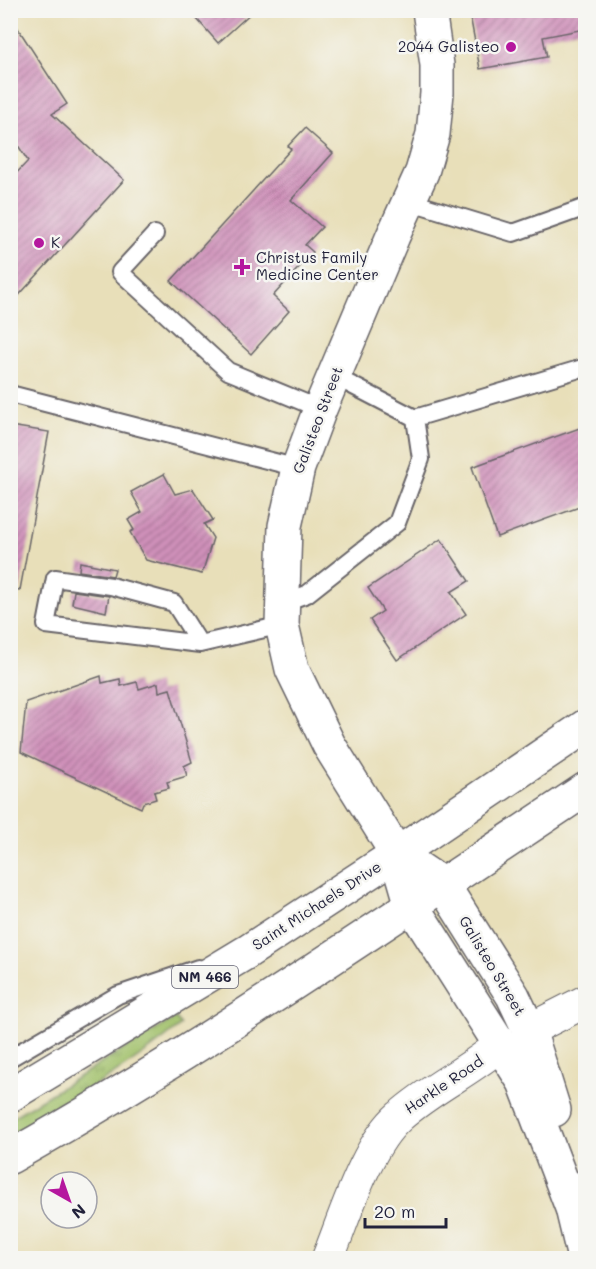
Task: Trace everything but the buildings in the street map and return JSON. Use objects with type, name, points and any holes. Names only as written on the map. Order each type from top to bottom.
[{"type":"street","name":"Galisteo Street","points":[[429,10],[437,65],[434,124],[422,172],[297,468],[285,526],[282,614],[292,669],[329,746],[397,854],[412,906],[545,1075],[563,1142],[572,1208],[584,1258]]},
{"type":"street","name":"Saint Michaels Drive","points":[[10,1095],[247,952],[397,854],[585,726]]},
{"type":"street","points":[[10,1156],[190,1049],[412,906],[585,789]]},
{"type":"street","name":"Galisteo Street","points":[[397,854],[443,885],[513,996],[515,1037]]},
{"type":"street","name":"Harkle Road","points":[[328,1258],[374,1148],[388,1127],[421,1099],[515,1037],[585,1001]]},
{"type":"lane","points":[[408,201],[513,233],[585,207]]},
{"type":"lane","points":[[156,234],[120,272],[228,371],[320,410]]},
{"type":"lane","points":[[334,376],[415,418],[585,367]]},
{"type":"lane","points":[[10,394],[297,468]]},
{"type":"lane","points":[[200,644],[174,603],[111,586],[55,578],[46,625],[200,644],[282,614],[397,523],[421,459],[415,418]]},
{"type":"lane","points":[[10,1058],[118,995],[247,952]]},
{"type":"green space","points":[[175,1018],[181,1025],[141,1056],[11,1135],[11,1118]]},
{"type":"place","name":"2044 Galisteo","points":[[511,47]]},
{"type":"place","name":"K","points":[[39,243]]},
{"type":"place","name":"Christus Family Medicine Center","points":[[242,267]]}]
